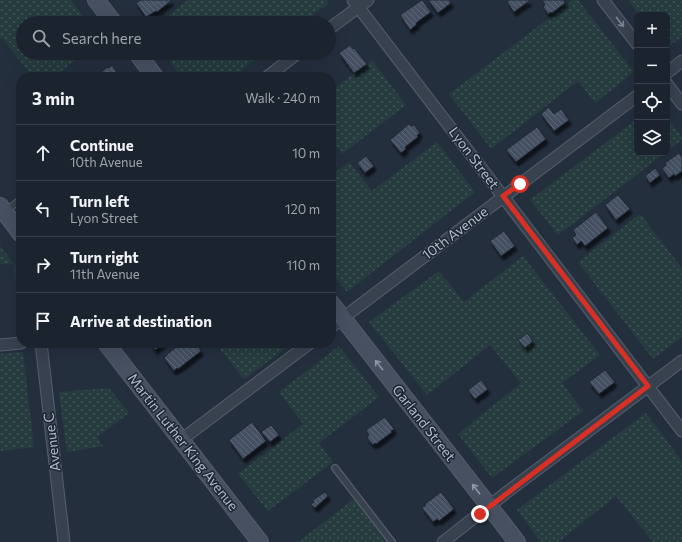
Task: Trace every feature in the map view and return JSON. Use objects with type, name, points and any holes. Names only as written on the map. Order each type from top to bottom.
[{"type":"street","points":[[96,0],[109,16]]},
{"type":"street","points":[[336,22],[356,3],[368,0]]},
{"type":"street","points":[[603,0],[634,40]]},
{"type":"street","name":"Lyon Street","points":[[356,3],[682,431]]},
{"type":"street","points":[[142,60],[151,72]]},
{"type":"street","points":[[273,72],[289,60]]},
{"type":"street","points":[[670,71],[682,62]]},
{"type":"street","points":[[670,88],[682,104]]},
{"type":"street","name":"10th Avenue","points":[[337,323],[634,98]]},
{"type":"street","points":[[2,209],[16,227]]},
{"type":"street","name":"Garland Street","points":[[337,323],[489,506],[517,542]]},
{"type":"street","points":[[0,345],[16,343]]},
{"type":"street","name":"Avenue C","points":[[42,348],[64,542]]},
{"type":"street","name":"Martin Luther King Avenue","points":[[110,348],[260,542]]},
{"type":"street","points":[[181,440],[303,348]]},
{"type":"street","points":[[443,542],[682,361]]},
{"type":"lane","points":[[2,209],[16,202]]},
{"type":"lane","points":[[335,468],[392,542]]},
{"type":"green space","points":[[0,0],[71,0],[83,16],[16,16],[16,56],[2,38],[0,39]]},
{"type":"green space","points":[[188,0],[327,0],[329,3],[311,16],[169,16]]},
{"type":"green space","points":[[573,0],[578,0],[634,72],[595,103],[578,81],[491,149],[449,94]]},
{"type":"green space","points":[[628,0],[682,0],[682,37],[670,45],[670,12],[637,12]]},
{"type":"green space","points":[[19,60],[75,60],[60,72],[29,72]]},
{"type":"green space","points":[[168,60],[255,60],[239,72],[177,72]]},
{"type":"green space","points":[[372,60],[406,105],[342,154],[336,146],[336,87]]},
{"type":"green space","points":[[634,121],[634,156],[661,156],[558,235],[530,200]]},
{"type":"green space","points":[[670,121],[682,137],[682,140],[670,149]]},
{"type":"green space","points":[[437,142],[475,192],[347,292],[336,278],[336,172],[349,162],[372,191]]},
{"type":"green space","points":[[640,214],[682,268],[682,337],[653,359],[578,262]]},
{"type":"green space","points":[[0,246],[14,264],[0,264]]},
{"type":"green space","points":[[523,256],[600,355],[562,383],[583,411],[492,478],[458,434],[521,383],[490,345],[427,395],[369,322],[439,271],[464,302]]},
{"type":"green space","points":[[14,264],[16,267],[16,282]]},
{"type":"green space","points":[[339,346],[379,397],[319,443],[333,462],[268,511],[238,474],[303,424],[279,392]]},
{"type":"green space","points":[[219,348],[286,348],[244,379]]},
{"type":"green space","points":[[23,352],[34,447],[0,451],[0,354]]},
{"type":"green space","points":[[109,388],[129,413],[97,437],[103,446],[67,452],[59,392]]},
{"type":"green space","points":[[646,413],[682,461],[682,541],[653,542],[616,496],[558,542],[541,542],[517,510]]},
{"type":"green space","points":[[354,499],[386,542],[298,542]]},
{"type":"building","points":[[141,0],[172,0],[157,12],[156,11],[148,16],[145,16],[136,3]]},
{"type":"building","points":[[422,0],[431,12],[416,23],[417,24],[410,30],[400,15]]},
{"type":"building","points":[[428,0],[449,0],[451,3],[438,13]]},
{"type":"building","points":[[509,0],[529,1],[514,12],[507,2]]},
{"type":"building","points":[[542,0],[564,0],[565,3],[552,13],[551,12],[548,14],[543,7],[545,5]]},
{"type":"building","points":[[350,45],[367,64],[354,73],[339,53]]},
{"type":"building","points":[[112,65],[117,72],[101,72],[108,67],[109,68]]},
{"type":"building","points":[[549,107],[554,114],[561,109],[569,120],[554,131],[541,114]]},
{"type":"building","points":[[409,124],[411,126],[414,125],[420,133],[417,135],[418,137],[405,147],[406,149],[401,153],[390,140]]},
{"type":"building","points":[[537,127],[546,139],[516,162],[506,150]]},
{"type":"building","points":[[679,153],[682,157],[682,171],[669,178],[662,169],[666,165],[665,163]]},
{"type":"building","points":[[366,156],[374,166],[365,173],[357,163]]},
{"type":"building","points":[[655,168],[660,175],[650,183],[645,176]]},
{"type":"building","points":[[618,195],[630,209],[616,220],[605,205]]},
{"type":"building","points":[[596,212],[608,228],[585,246],[581,241],[577,245],[572,238],[576,235],[573,230]]},
{"type":"building","points":[[504,231],[515,246],[501,256],[490,241]]},
{"type":"building","points":[[527,333],[533,341],[525,348],[518,340]]},
{"type":"building","points":[[175,348],[199,348],[201,351],[174,371],[164,358]]},
{"type":"building","points":[[605,370],[615,382],[599,394],[589,382]]},
{"type":"building","points":[[481,380],[488,389],[475,399],[468,390]]},
{"type":"building","points":[[385,417],[394,429],[373,445],[367,438],[369,435],[366,430]]},
{"type":"building","points":[[252,422],[266,441],[243,459],[229,440]]},
{"type":"building","points":[[271,425],[279,435],[270,442],[261,432]]},
{"type":"building","points":[[325,492],[328,496],[315,508],[311,504],[314,502],[313,500]]},
{"type":"building","points":[[441,492],[454,509],[439,521],[437,519],[433,522],[422,508]]},
{"type":"route","points":[[480,514],[648,386],[503,196],[520,184]]}]
